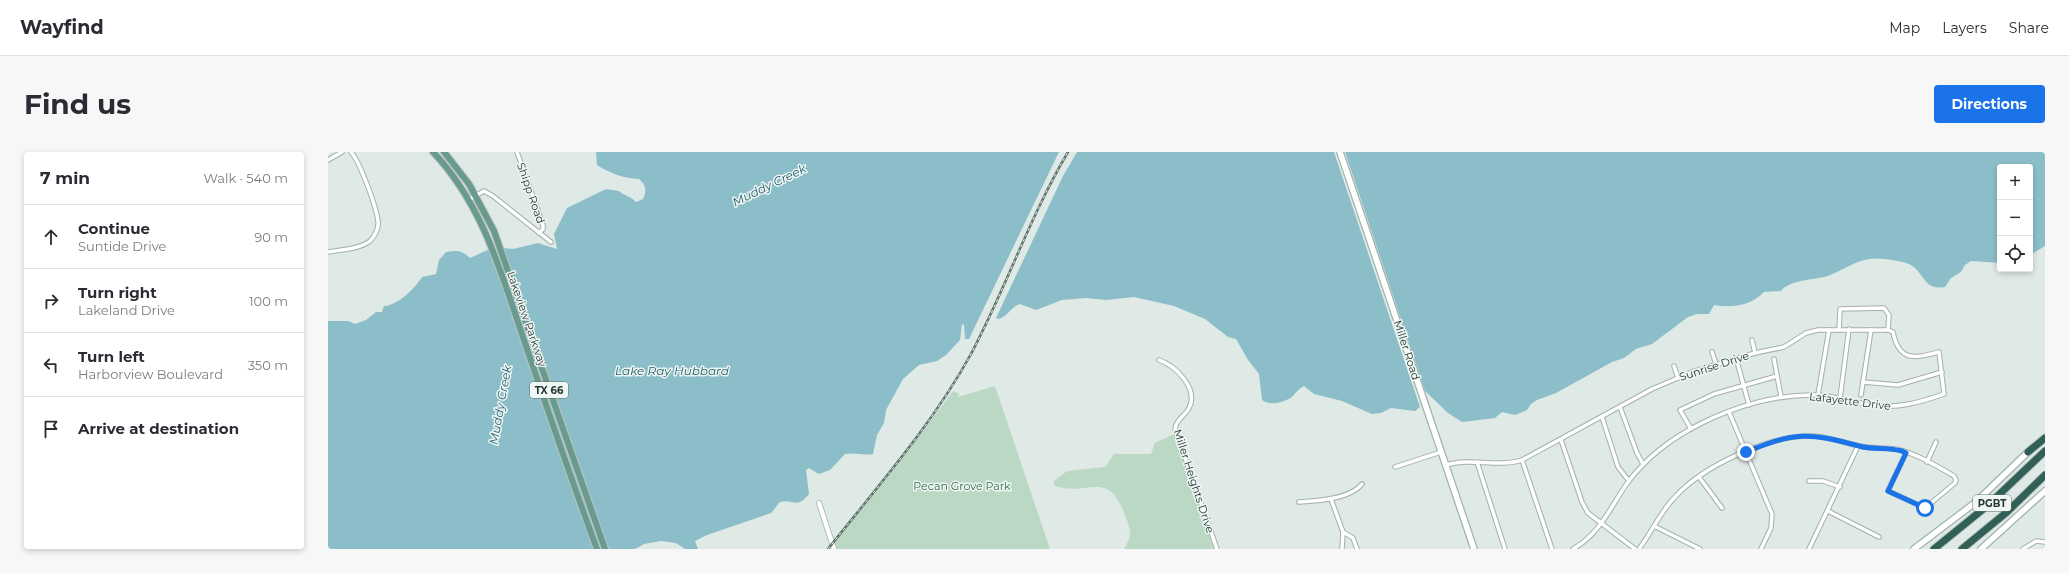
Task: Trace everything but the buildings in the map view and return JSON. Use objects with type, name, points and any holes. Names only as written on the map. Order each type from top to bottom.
[{"type":"highway","points":[[2028,452],[2045,438]]},
{"type":"highway","name":"PGBT","points":[[1934,549],[1987,506],[2045,451]]},
{"type":"highway","name":"PGBT","points":[[1962,549],[2003,515],[2045,475]]},
{"type":"main road","name":"Lakeview Parkway","points":[[433,152],[455,178],[470,199],[487,234],[577,497],[597,549]]},
{"type":"main road","name":"Lakeview Parkway","points":[[443,152],[451,160],[476,195],[494,232],[605,549]]},
{"type":"main road","name":"Miller Road","points":[[1340,152],[1474,549]]},
{"type":"main road","points":[[1914,549],[1976,502],[2028,452]]},
{"type":"main road","points":[[1981,549],[2045,491]]},
{"type":"street","points":[[328,160],[342,152]]},
{"type":"street","points":[[328,252],[364,244],[373,237],[377,227],[378,221],[359,162],[351,152]]},
{"type":"street","name":"Shipp Road","points":[[476,195],[484,191],[493,196],[540,233],[543,229],[543,225],[517,152]]},
{"type":"street","points":[[470,199],[476,195]]},
{"type":"street","points":[[540,233],[551,242]]},
{"type":"street","points":[[1839,330],[1840,310],[1884,308],[1889,315],[1888,330],[1893,332],[1896,343],[1901,352],[1910,357],[1920,357],[1939,352],[1942,372],[1898,385],[1863,382]]},
{"type":"street","points":[[1818,395],[1829,330]]},
{"type":"street","points":[[1840,398],[1849,330]]},
{"type":"street","points":[[1861,395],[1871,330]]},
{"type":"street","name":"Sunrise Drive","points":[[1446,465],[1455,462],[1507,462],[1522,460],[1620,407],[1678,378],[1736,358],[1784,347],[1812,331],[1888,330]]},
{"type":"street","points":[[1752,340],[1755,353]]},
{"type":"street","points":[[1712,352],[1716,364]]},
{"type":"street","points":[[1736,358],[1749,405]]},
{"type":"street","points":[[1774,359],[1781,397]]},
{"type":"street","name":"Miller Heights Drive","points":[[1159,360],[1167,363],[1180,374],[1189,387],[1192,397],[1190,407],[1176,424],[1175,429],[1217,549]]},
{"type":"street","points":[[1674,366],[1678,378]]},
{"type":"street","name":"Lafayette Drive","points":[[1573,549],[1589,537],[1601,524],[1629,481],[1643,464],[1665,445],[1691,429],[1729,412],[1781,397],[1818,395],[1840,398],[1875,406],[1897,406],[1919,402],[1944,394],[1942,372]]},
{"type":"street","points":[[1691,429],[1680,410],[1714,394],[1777,376]]},
{"type":"street","points":[[1620,407],[1643,464]]},
{"type":"street","points":[[1729,412],[1772,514],[1770,528],[1761,549]]},
{"type":"street","points":[[1602,417],[1618,467],[1629,481]]},
{"type":"street","points":[[2028,452],[2045,435]]},
{"type":"street","points":[[1639,549],[1674,497],[1699,477],[1716,466],[1746,452],[1774,441],[1802,436],[1831,438],[1858,446],[1896,449],[1906,453],[1927,462],[1954,476],[1956,480],[1955,483],[1925,508],[1888,491],[1906,453]]},
{"type":"street","points":[[1561,440],[1585,508],[1601,524],[1635,549]]},
{"type":"street","points":[[1927,462],[1936,442]]},
{"type":"street","points":[[1809,549],[1840,487],[1858,446]]},
{"type":"street","points":[[1395,467],[1441,452]]},
{"type":"street","points":[[1522,460],[1552,549]]},
{"type":"street","points":[[1476,462],[1505,549]]},
{"type":"street","points":[[1699,477],[1722,508]]},
{"type":"street","points":[[1809,481],[1823,481],[1840,487]]},
{"type":"street","points":[[1299,502],[1331,499],[1357,489],[1362,484]]},
{"type":"street","points":[[1331,499],[1343,532],[1342,549]]},
{"type":"street","points":[[819,503],[834,549]]},
{"type":"street","points":[[1828,511],[1879,537]]},
{"type":"street","points":[[1654,526],[1700,549]]},
{"type":"street","points":[[1343,532],[1353,538],[1357,549]]},
{"type":"street","points":[[2023,549],[2036,541],[2045,542]]},
{"type":"green space","name":"Pecan Grove Park","points":[[995,386],[1050,549],[835,549],[833,544],[898,464],[953,391],[959,394],[958,397]]},
{"type":"green space","points":[[1174,434],[1214,549],[1124,549],[1129,540],[1130,529],[1125,515],[1112,492],[1104,488],[1097,487],[1079,489],[1055,486],[1053,482],[1067,471],[1105,467],[1114,454],[1151,454],[1155,443]]},
{"type":"water","name":"Lake Ray Hubbard","points":[[596,152],[1059,152],[969,339],[965,339],[964,325],[962,324],[960,340],[946,355],[937,361],[919,365],[903,379],[886,410],[884,423],[877,435],[873,454],[845,454],[830,470],[819,474],[809,468],[806,470],[809,494],[805,499],[798,503],[785,501],[780,502],[771,513],[707,535],[695,541],[698,549],[685,549],[676,543],[661,541],[644,544],[635,549],[328,549],[328,321],[348,321],[355,324],[366,320],[376,312],[382,312],[384,306],[395,303],[401,299],[422,277],[436,274],[439,260],[446,252],[459,251],[470,258],[494,247],[513,249],[538,243],[557,249],[554,234],[567,208],[606,189],[619,191],[636,202],[643,199],[645,188],[639,179],[617,175],[597,165]]},
{"type":"water","points":[[1077,152],[1334,152],[1420,407],[1415,411],[1391,408],[1381,413],[1372,414],[1342,401],[1314,394],[1304,386],[1285,401],[1277,403],[1265,402],[1262,400],[1259,374],[1248,360],[1236,339],[1228,337],[1205,319],[1174,306],[1134,297],[1106,300],[1086,298],[1062,300],[1036,310],[1020,304],[1014,307],[1002,318],[996,318],[1063,176]]},
{"type":"water","points":[[1345,152],[2045,152],[2045,246],[2033,253],[2033,164],[1997,164],[1997,263],[1971,261],[1965,265],[1961,272],[1951,278],[1945,287],[1932,286],[1928,284],[1914,267],[1900,261],[1884,259],[1863,260],[1830,275],[1795,283],[1785,287],[1781,291],[1764,292],[1759,297],[1741,305],[1714,305],[1709,314],[1697,314],[1688,317],[1652,344],[1636,349],[1624,358],[1612,362],[1556,393],[1537,400],[1531,404],[1527,410],[1515,415],[1502,412],[1495,418],[1462,422],[1448,413],[1425,391]]},
{"type":"railway","points":[[828,549],[904,454],[956,380],[984,329],[1042,201],[1068,152]]},
{"type":"route","points":[[1746,452],[1774,441],[1802,436],[1820,436],[1831,438],[1846,441],[1861,447],[1896,449],[1906,453],[1888,491],[1923,509],[1925,508]]},
{"type":"water label","name":"Muddy Creek","points":[[769,185]]},
{"type":"water label","name":"Muddy Creek","points":[[500,405]]}]
